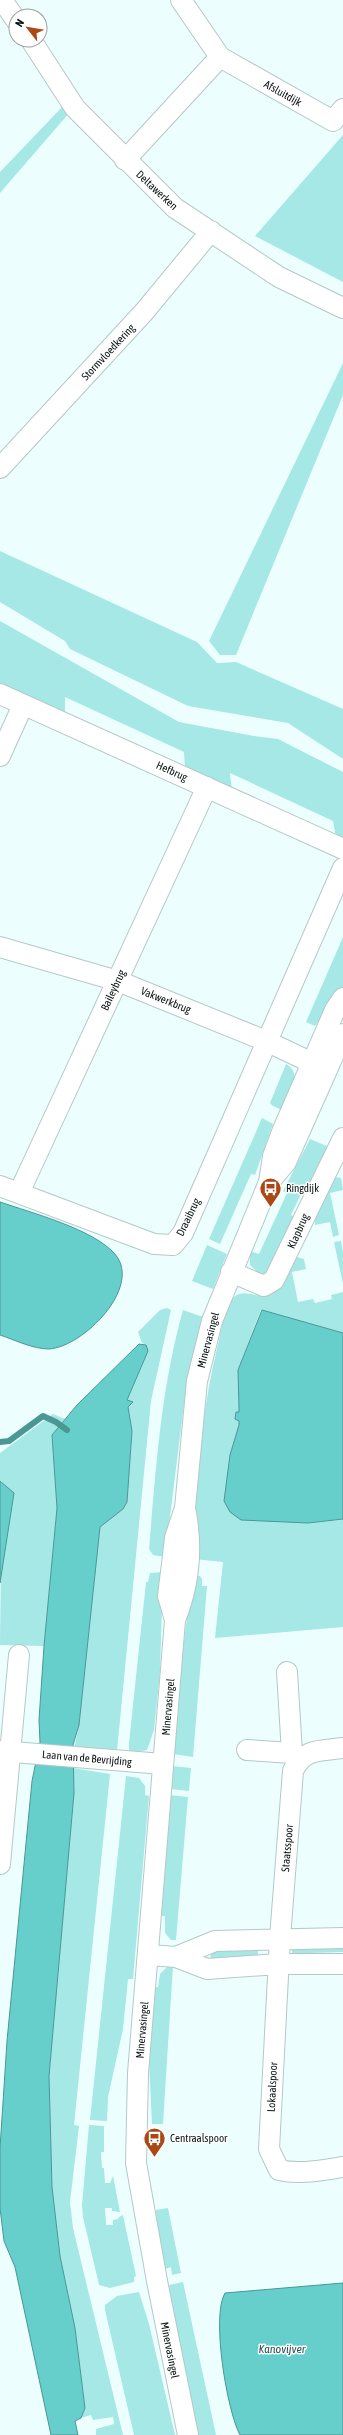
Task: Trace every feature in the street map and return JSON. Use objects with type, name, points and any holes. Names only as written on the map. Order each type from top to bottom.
[{"type":"street","points":[[2,0],[8,9]]},
{"type":"street","name":"Afsluitdijk","points":[[181,0],[220,57],[333,121],[343,109]]},
{"type":"street","name":"Deltawerken","points":[[36,48],[75,108],[125,160],[175,208],[279,277],[343,308]]},
{"type":"street","points":[[125,160],[220,57]]},
{"type":"street","name":"Stormvloedkering","points":[[0,468],[144,312],[211,231]]},
{"type":"street","name":"Hefbrug","points":[[0,694],[343,849]]},
{"type":"street","points":[[0,756],[23,705]]},
{"type":"street","name":"Baileybrug","points":[[19,1193],[207,787]]},
{"type":"street","points":[[266,1041],[343,868]]},
{"type":"street","name":"Vakwerkbrug","points":[[0,947],[118,981],[266,1041],[319,1067]]},
{"type":"street","name":"Minervasingel","points":[[188,2435],[156,2281],[136,2163],[138,2073],[149,1955],[175,1620],[168,1596],[175,1538],[185,1508],[197,1381],[218,1303],[269,1182],[286,1162],[319,1067],[335,1010],[343,998]]},
{"type":"street","name":"Minervasingel","points":[[319,1067],[343,1034]]},
{"type":"street","name":"Draaibrug","points":[[0,1186],[154,1244],[173,1246],[183,1233],[266,1041]]},
{"type":"street","name":"Klapbrug","points":[[231,1272],[264,1286],[274,1280],[343,1138]]},
{"type":"street","points":[[0,1864],[12,1752],[19,1655]]},
{"type":"street","name":"Staatsspoor","points":[[280,1938],[295,1756],[287,1672]]},
{"type":"street","points":[[247,1750],[295,1756],[343,1748]]},
{"type":"street","name":"Laan van de Bevrijding","points":[[12,1752],[163,1764]]},
{"type":"street","points":[[176,1957],[215,1941],[280,1938],[343,1938]]},
{"type":"street","name":"Lokaalspoor","points":[[280,1938],[269,2149],[278,2170],[288,2172],[310,2172],[343,2166]]},
{"type":"street","points":[[149,1955],[176,1957],[207,1969],[279,1964],[343,1964]]},
{"type":"shaded area","points":[[64,105],[70,112],[0,193],[0,172]]},
{"type":"shaded area","points":[[343,135],[343,282],[255,236]]},
{"type":"shaded area","points":[[343,363],[343,395],[236,655],[220,655],[209,641]]},
{"type":"shaded area","points":[[0,551],[197,642],[217,663],[236,662],[343,709],[343,759],[288,723],[188,706],[70,649],[65,641],[0,602]]},
{"type":"shaded area","points":[[0,621],[179,722],[278,739],[343,772],[343,841],[336,838],[333,821],[230,773],[232,791],[185,769],[184,752],[65,697],[65,714],[0,687]]},
{"type":"shaded area","points":[[343,937],[343,987],[315,1026],[306,1022]]},
{"type":"shaded area","points":[[286,1064],[294,1073],[295,1080],[292,1093],[284,1111],[270,1103]]},
{"type":"shaded area","points":[[262,1118],[273,1124],[255,1175],[251,1174],[220,1244],[209,1239]]},
{"type":"shaded area","points":[[310,1139],[329,1147],[308,1192],[303,1190],[291,1215],[297,1218],[270,1272],[261,1275],[250,1265],[250,1251],[259,1254],[287,1193],[283,1191]]},
{"type":"shaded area","points":[[335,1177],[341,1178],[343,1190],[330,1193],[339,1235],[333,1237],[330,1222],[315,1225],[315,1219]]},
{"type":"shaded area","points":[[341,1241],[343,1252],[343,1284],[334,1242]]},
{"type":"shaded area","points":[[207,1245],[227,1254],[213,1289],[192,1281]]},
{"type":"shaded area","points":[[297,1257],[304,1259],[306,1269],[292,1272],[298,1302],[313,1299],[315,1303],[332,1299],[331,1295],[343,1292],[343,1333],[261,1310],[238,1370],[239,1412],[236,1413],[235,1419],[239,1420],[239,1425],[230,1455],[308,1523],[343,1519],[343,1627],[215,1638],[223,1562],[194,1559],[200,1449],[203,1421],[213,1367],[224,1317],[228,1306],[234,1297],[243,1293],[267,1296],[277,1291],[284,1282],[293,1261]]},
{"type":"shaded area","points":[[167,1308],[171,1310],[151,1401],[117,1751],[74,1749],[79,1725],[100,1527],[123,1509],[127,1502],[132,1431],[128,1407],[132,1402],[127,1401],[146,1345],[142,1343],[138,1332],[160,1310]]},
{"type":"shaded area","points":[[183,1310],[203,1317],[186,1388],[165,1557],[153,1555],[149,1549],[164,1399],[169,1369]]},
{"type":"shaded area","points":[[53,1414],[65,1419],[52,1435],[57,1508],[44,1646],[0,1645],[2,1481],[0,1481],[0,1453]]},
{"type":"shaded area","points":[[163,1572],[160,1672],[154,1730],[147,1750],[132,1753],[129,1751],[129,1743],[146,1582],[148,1582],[150,1573]]},
{"type":"shaded area","points":[[193,1575],[200,1576],[202,1579],[202,1586],[207,1586],[193,1757],[173,1754],[184,1640]]},
{"type":"shaded area","points":[[172,1766],[191,1768],[189,1791],[170,1789]]},
{"type":"shaded area","points":[[73,1768],[110,1774],[74,2125],[79,2126],[70,2202],[73,2228],[123,2435],[96,2435],[96,2429],[114,2424],[113,2417],[93,2420],[91,2415],[81,2418],[85,2408],[75,2328],[60,2256],[52,2187],[49,2076],[74,1793]]},
{"type":"shaded area","points":[[126,1776],[139,1778],[145,1786],[145,1795],[149,1796],[133,1979],[128,1979],[123,2029],[108,2097],[107,2121],[90,2120]]},
{"type":"shaded area","points":[[169,1795],[188,1797],[176,1940],[171,1940],[165,1933],[165,1916],[160,1916]]},
{"type":"shaded area","points":[[258,1945],[258,1961],[210,1959],[213,1946]]},
{"type":"shaded area","points":[[343,1945],[343,1952],[311,1953],[305,1960],[292,1959],[292,1946]]},
{"type":"shaded area","points":[[173,1966],[163,2124],[152,2124],[148,2040],[153,1987],[158,1987],[160,1974],[167,1967]]},
{"type":"shaded area","points":[[89,2125],[104,2126],[104,2152],[101,2152],[102,2168],[104,2168],[105,2183],[110,2183],[113,2176],[120,2212],[112,2211],[112,2208],[105,2208],[106,2225],[113,2225],[113,2220],[118,2219],[123,2215],[136,2276],[134,2277],[134,2282],[110,2288],[99,2285],[83,2217],[82,2205]]},
{"type":"shaded area","points":[[168,2208],[181,2273],[172,2275],[171,2267],[165,2269],[158,2241],[156,2210]]},
{"type":"shaded area","points":[[183,2282],[216,2435],[198,2435],[174,2322],[169,2285]]},
{"type":"shaded area","points":[[139,2292],[149,2324],[175,2435],[134,2435],[105,2305],[117,2296]]},
{"type":"water","points":[[0,1202],[77,1229],[105,1245],[115,1254],[122,1267],[121,1282],[115,1298],[105,1313],[92,1327],[78,1338],[63,1346],[43,1349],[0,1335]]},
{"type":"water","points":[[262,1310],[343,1333],[343,1519],[308,1523],[241,1520],[230,1512],[224,1501],[230,1455],[239,1425],[239,1421],[235,1419],[236,1412],[239,1412],[238,1370]]},
{"type":"water","points":[[139,1344],[146,1345],[148,1351],[127,1400],[133,1402],[128,1407],[132,1431],[127,1502],[123,1509],[100,1527],[79,1725],[73,1745],[74,1793],[49,2076],[52,2187],[60,2256],[75,2328],[85,2408],[81,2418],[75,2421],[78,2435],[51,2435],[15,2267],[4,2241],[0,2208],[0,2148],[7,2041],[32,1781],[40,1742],[39,1720],[44,1646],[57,1508],[52,1435],[77,1405]]},
{"type":"water","points":[[0,1481],[14,1493],[0,1583]]},
{"type":"water","name":"Kanovijver","points":[[343,2283],[343,2435],[240,2435],[230,2406],[222,2364],[220,2322],[221,2305],[225,2293]]},
{"type":"waterway","points":[[0,1442],[9,1441],[43,1416],[56,1422],[67,1430]]},
{"type":"place","name":"Ringdijk","points":[[271,1208]]},
{"type":"place","name":"Centraalspoor","points":[[155,2158]]}]
